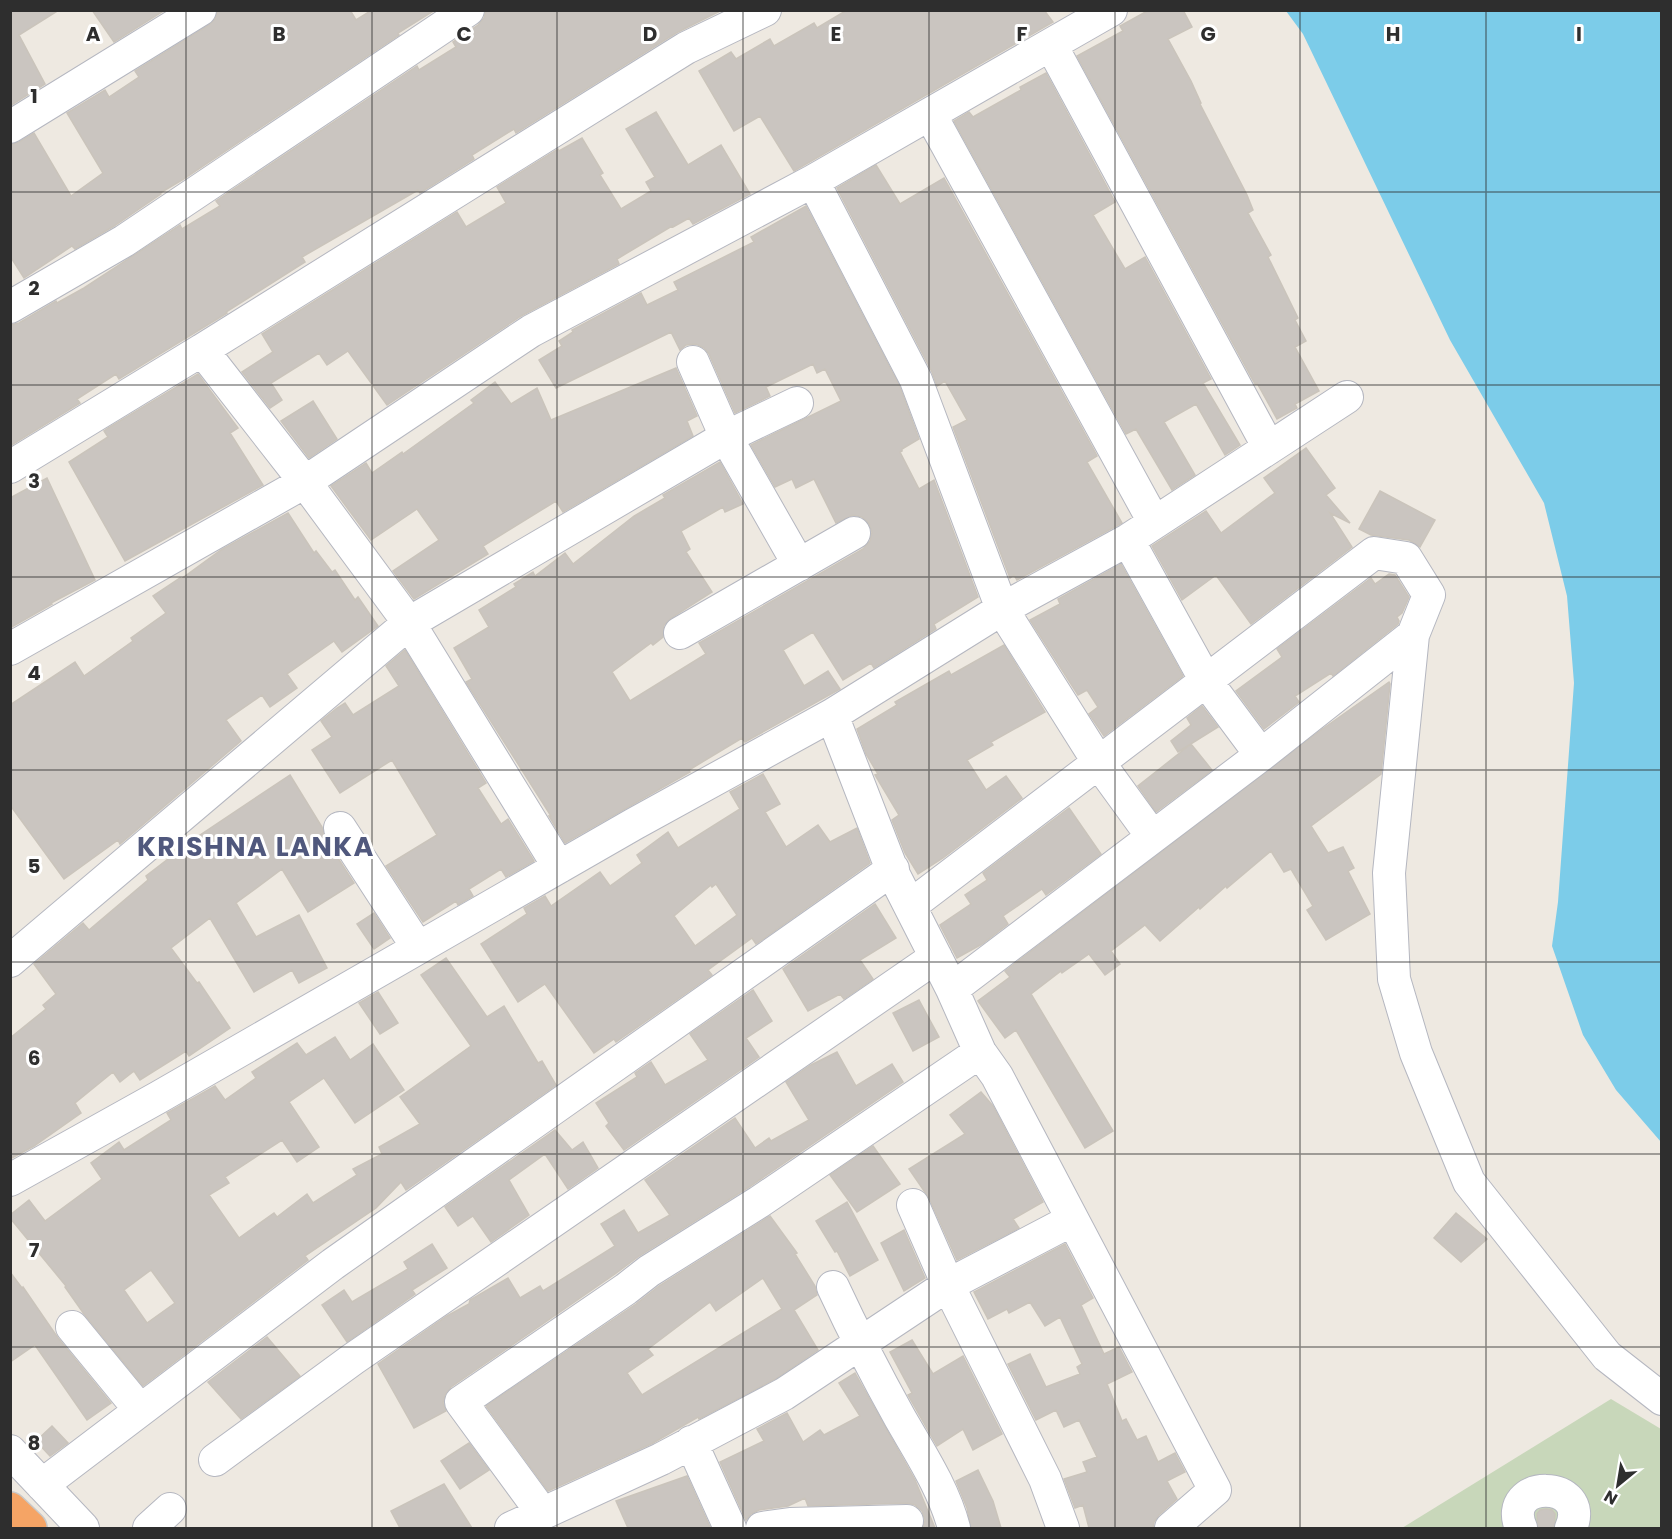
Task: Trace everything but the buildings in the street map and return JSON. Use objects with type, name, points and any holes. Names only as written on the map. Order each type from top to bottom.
[{"type":"highway","points":[[10,1509],[30,1528]]},
{"type":"street","points":[[10,127],[200,10]]},
{"type":"street","points":[[10,308],[124,241],[468,10]]},
{"type":"street","points":[[10,467],[686,48],[765,10]]},
{"type":"street","points":[[10,649],[305,482],[531,331],[813,181],[1111,10]]},
{"type":"street","points":[[1051,45],[1269,448]]},
{"type":"street","points":[[930,114],[1154,522]]},
{"type":"street","points":[[813,181],[916,380],[1002,609],[1099,763],[1152,836]]},
{"type":"street","points":[[202,350],[305,482],[409,623],[559,867]]},
{"type":"street","points":[[693,362],[726,437],[799,565]]},
{"type":"street","points":[[10,1180],[559,867],[832,715],[1002,609],[1128,540],[1347,398]]},
{"type":"street","points":[[13,952],[409,623],[726,437],[797,403]]},
{"type":"street","points":[[680,633],[854,533]]},
{"type":"street","points":[[1128,540],[1206,681],[1261,755]]},
{"type":"street","points":[[910,906],[1374,553],[1406,558],[1429,595],[1413,635],[1389,873],[1394,979],[1416,1053],[1469,1182],[1607,1356],[1662,1400]]},
{"type":"street","points":[[952,989],[1261,755],[1413,635]]},
{"type":"street","points":[[832,715],[893,869],[980,1052],[997,1076],[1215,1490],[1171,1528]]},
{"type":"street","points":[[340,828],[418,948]]},
{"type":"street","points":[[42,1485],[333,1264],[893,869]]},
{"type":"street","points":[[215,1460],[353,1359],[936,957]]},
{"type":"street","points":[[543,1514],[461,1402],[649,1271],[750,1207],[980,1052]]},
{"type":"street","points":[[913,1205],[948,1285],[1045,1479],[1063,1528]]},
{"type":"street","points":[[511,1528],[662,1459],[784,1394],[948,1285],[1072,1220]]},
{"type":"street","points":[[833,1287],[859,1344],[926,1462],[950,1513],[954,1528]]},
{"type":"street","points":[[72,1327],[140,1410]]},
{"type":"street","points":[[691,1442],[730,1528]]},
{"type":"street","points":[[10,1451],[83,1528]]},
{"type":"street","points":[[1521,1528],[1519,1515],[1521,1506],[1533,1492],[1542,1490],[1552,1490],[1567,1499],[1574,1515],[1571,1528]]},
{"type":"street","points":[[762,1528],[790,1524],[907,1521]]},
{"type":"green space","points":[[1611,1399],[1661,1429],[1661,1528],[1402,1528]]},
{"type":"water","points":[[1286,11],[1661,11],[1661,1142],[1616,1090],[1583,1035],[1552,946],[1558,902],[1574,683],[1567,596],[1544,503],[1450,340],[1303,34]]},
{"type":"district","name":"KRISHNA LANKA","points":[[256,847]]}]
